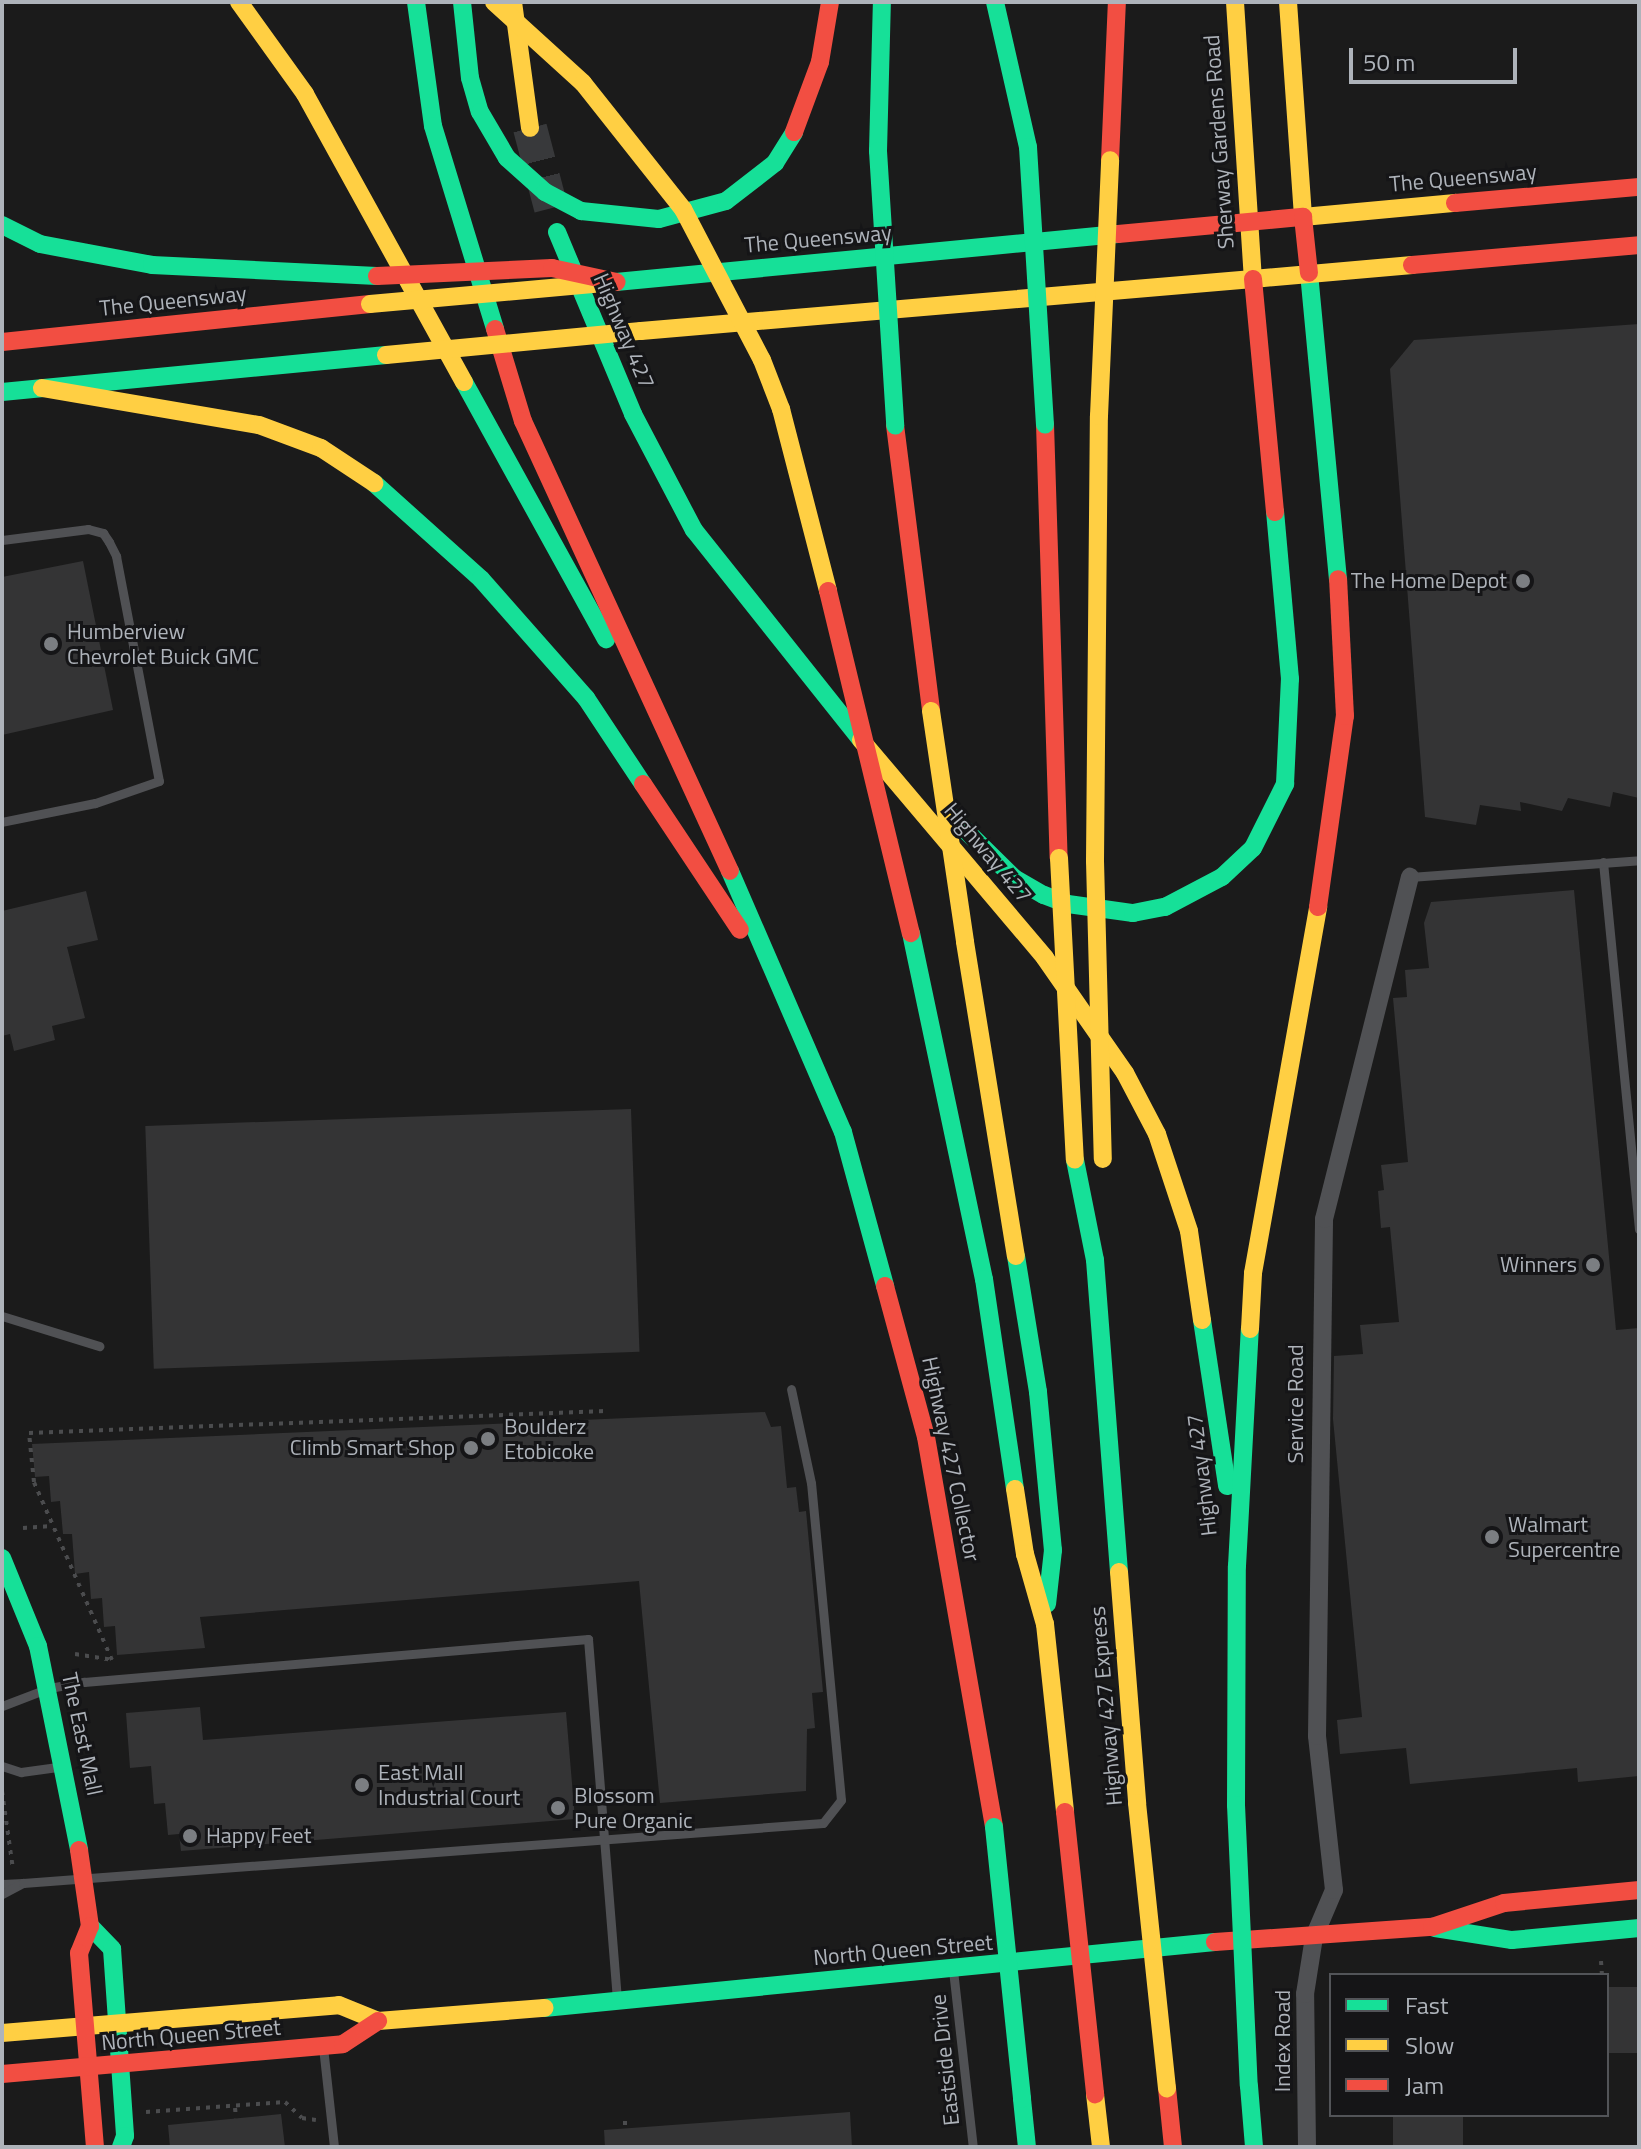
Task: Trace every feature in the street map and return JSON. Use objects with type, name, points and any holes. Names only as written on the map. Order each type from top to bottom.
[{"type":"main road","points":[[239,2],[305,94],[476,412],[705,812]]},
{"type":"main road","points":[[416,2],[433,126],[523,421],[705,812]]},
{"type":"main road","points":[[462,2],[477,101],[507,158],[545,192],[581,211],[659,219],[726,201],[775,163],[802,119],[820,62],[830,2]]},
{"type":"main road","points":[[494,2],[583,83],[683,209],[762,360],[781,409],[911,933],[984,1279],[1025,1554],[1045,1624],[1101,2147]]},
{"type":"main road","points":[[513,2],[530,128]]},
{"type":"main road","points":[[882,2],[878,151],[895,425],[931,711],[965,942],[1038,1392],[1053,1550],[1045,1624]]},
{"type":"main road","points":[[995,2],[1028,147],[1045,424],[1059,858],[1075,1160],[1095,1260]]},
{"type":"main road","points":[[1095,1260],[1102,1173],[1095,861],[1099,416],[1117,2]]},
{"type":"main road","name":"Sherway Gardens Road","points":[[802,671],[1014,878],[1044,895],[1079,906],[1133,913],[1193,895],[1237,866],[1279,803],[1291,730],[1253,279],[1235,2]]},
{"type":"main road","points":[[1254,2147],[1236,1805],[1237,1566],[1253,1273],[1322,889],[1345,716],[1345,655],[1303,217],[1288,2]]},
{"type":"main road","name":"The Queensway","points":[[2,342],[370,304],[1639,187]]},
{"type":"main road","points":[[2,225],[40,244],[152,265],[377,276],[552,268],[616,282]]},
{"type":"main road","name":"Highway 427","points":[[557,232],[660,472],[694,530],[802,671],[1045,958],[1125,1073],[1157,1134],[1189,1231],[1212,1356],[1237,1566]]},
{"type":"main road","points":[[2,392],[641,331],[1639,245]]},
{"type":"main road","points":[[42,388],[269,429],[321,448],[394,497],[481,579],[586,698],[800,1024]]},
{"type":"main road","name":"Highway 427 Collector","points":[[705,812],[800,1024],[843,1132],[877,1241],[926,1437],[994,1827],[1027,2147]]},
{"type":"main road","name":"Highway 427 Express","points":[[1095,1260],[1137,1803],[1173,2147]]},
{"type":"main road","name":"The East Mall","points":[[2,1558],[49,1688],[67,1765],[90,1926],[79,1953],[95,2147]]},
{"type":"main road","name":"North Queen Street","points":[[2,2033],[339,2005],[378,2021],[617,2001],[1279,1936],[1314,1937],[1432,1927],[1504,1903],[1639,1890]]},
{"type":"main road","name":"The East Mall","points":[[90,1926],[112,1949],[125,2136],[121,2147]]},
{"type":"main road","name":"North Queen Street","points":[[1432,1927],[1512,1940],[1639,1928]]},
{"type":"main road","name":"North Queen Street","points":[[2,2074],[323,2047],[343,2044],[378,2021]]},
{"type":"street","name":"Service Road","points":[[1314,1937],[1334,1890],[1317,1736],[1324,1219],[1410,877]]},
{"type":"street","name":"Index Road","points":[[1307,2147],[1305,1994],[1314,1937]]},
{"type":"lane","points":[[2,540],[88,529],[103,533],[109,542],[116,556],[159,781],[95,803],[2,822]]},
{"type":"lane","points":[[1410,877],[1639,860]]},
{"type":"lane","points":[[1603,862],[1639,1229]]},
{"type":"lane","points":[[2,1316],[99,1346]]},
{"type":"lane","points":[[2,1884],[608,1843],[823,1823],[841,1800],[811,1483],[791,1389]]},
{"type":"lane","points":[[2,1706],[49,1688],[588,1639],[608,1843],[617,2001]]},
{"type":"lane","points":[[2,1766],[21,1772],[67,1765]]},
{"type":"lane","points":[[2,1894],[18,1883]]},
{"type":"lane","name":"Eastside Drive","points":[[953,1970],[973,2147]]},
{"type":"lane","points":[[323,2047],[334,2147]]},
{"type":"path","points":[[75,1654],[112,1660],[34,1482],[29,1433],[606,1411]]},
{"type":"path","points":[[23,1528],[54,1526]]},
{"type":"path","points":[[2,1791],[18,1883]]},
{"type":"path","points":[[1601,1961],[1602,1973]]},
{"type":"path","points":[[146,2112],[285,2102],[302,2118],[331,2121]]},
{"type":"path","points":[[235,2108],[236,2118]]},
{"type":"path","points":[[625,2121],[625,2128]]},
{"type":"building","name":"The Home Depot","points":[[1639,324],[1639,798],[1613,792],[1610,807],[1568,798],[1562,811],[1520,802],[1521,811],[1480,805],[1476,825],[1425,817],[1390,369],[1414,340]]},
{"type":"building","name":"Humberview Chevrolet Buick GMC","points":[[83,561],[113,710],[2,735],[2,577]]},
{"type":"building","points":[[1574,890],[1616,1330],[1639,1328],[1639,1776],[1578,1782],[1577,1768],[1410,1784],[1406,1748],[1340,1754],[1337,1720],[1362,1717],[1333,1419],[1334,1356],[1363,1354],[1360,1325],[1399,1322],[1390,1227],[1381,1228],[1378,1191],[1384,1190],[1381,1165],[1408,1162],[1393,998],[1407,997],[1405,970],[1429,968],[1424,923],[1431,902]]},
{"type":"building","points":[[86,891],[98,940],[67,947],[85,1018],[52,1026],[55,1040],[14,1051],[10,1034],[2,1036],[2,911]]},
{"type":"building","points":[[631,1109],[639,1352],[154,1369],[145,1126]]},
{"type":"building","points":[[765,1412],[771,1427],[781,1426],[787,1488],[796,1487],[799,1512],[806,1511],[823,1692],[812,1693],[815,1728],[807,1729],[806,1791],[660,1803],[639,1581],[200,1617],[205,1648],[117,1655],[115,1626],[104,1627],[102,1598],[91,1599],[89,1572],[75,1574],[72,1534],[63,1534],[60,1501],[51,1502],[49,1476],[35,1477],[32,1444]]},
{"type":"building","name":"East Mall Industrial Court","points":[[200,1707],[203,1740],[566,1712],[575,1819],[181,1851],[179,1834],[168,1835],[165,1803],[154,1804],[151,1766],[130,1768],[126,1713]]},
{"type":"building","points":[[1609,1987],[1639,1987],[1639,2053],[1609,2053]]},
{"type":"building","points":[[850,2112],[852,2147],[605,2147],[604,2130]]},
{"type":"building","points":[[281,2114],[285,2147],[170,2147],[168,2125]]},
{"type":"building","points":[[1393,2117],[1463,2117],[1463,2147],[1393,2147]]},
{"type":"tunnel","points":[[530,128],[551,208]]},
{"type":"traffic: fast","points":[[416,2],[433,126],[495,329]]},
{"type":"traffic: fast","points":[[462,2],[470,78],[480,112],[507,158],[545,192],[581,211],[659,219],[726,201],[775,163],[794,132]]},
{"type":"traffic: fast","points":[[878,151],[882,2]]},
{"type":"traffic: fast","points":[[995,2],[1028,147],[1045,424]]},
{"type":"traffic: fast","points":[[878,151],[895,425]]},
{"type":"traffic: fast","points":[[2,225],[40,244],[152,265],[377,276]]},
{"type":"traffic: fast","points":[[557,232],[633,414],[694,530],[861,740]]},
{"type":"traffic: fast","points":[[616,282],[1118,234]]},
{"type":"traffic: fast","points":[[1309,273],[1338,579]]},
{"type":"traffic: fast","points":[[2,392],[386,355]]},
{"type":"traffic: fast","points":[[464,382],[606,639]]},
{"type":"traffic: fast","points":[[374,483],[481,579],[586,698],[643,784]]},
{"type":"traffic: fast","points":[[952,817],[1014,878],[1044,895],[1068,904],[1133,913],[1165,907],[1222,877],[1253,848],[1285,784],[1290,679],[1275,512]]},
{"type":"traffic: fast","points":[[730,871],[843,1132],[885,1286]]},
{"type":"traffic: fast","points":[[911,933],[984,1279],[1015,1489]]},
{"type":"traffic: fast","points":[[1075,1160],[1095,1260],[1119,1572]]},
{"type":"traffic: fast","points":[[1016,1256],[1038,1392],[1053,1550],[1047,1604]]},
{"type":"traffic: fast","points":[[1202,1320],[1227,1486]]},
{"type":"traffic: fast","points":[[1236,1805],[1237,1566],[1250,1329]]},
{"type":"traffic: fast","points":[[2,1558],[38,1646],[79,1850]]},
{"type":"traffic: fast","points":[[1236,1805],[1249,2086]]},
{"type":"traffic: fast","points":[[994,1827],[1022,2099]]},
{"type":"traffic: fast","points":[[90,1926],[112,1949],[125,2136],[121,2147]]},
{"type":"traffic: fast","points":[[1435,1928],[1512,1940],[1639,1928]]},
{"type":"traffic: fast","points":[[544,2008],[1215,1942]]},
{"type":"traffic: fast","points":[[1249,2086],[1254,2147]]},
{"type":"traffic: fast","points":[[1022,2099],[1027,2147]]},
{"type":"traffic: slow","points":[[239,2],[305,94],[464,382]]},
{"type":"traffic: slow","points":[[494,2],[583,83],[683,209],[762,360],[781,409],[828,591]]},
{"type":"traffic: slow","points":[[513,2],[530,128]]},
{"type":"traffic: slow","points":[[1235,2],[1253,279],[1412,265]]},
{"type":"traffic: slow","points":[[1288,2],[1303,217],[1455,203]]},
{"type":"traffic: slow","points":[[1099,416],[1110,160]]},
{"type":"traffic: slow","points":[[641,331],[1253,279]]},
{"type":"traffic: slow","points":[[370,304],[595,284]]},
{"type":"traffic: slow","points":[[386,355],[641,331]]},
{"type":"traffic: slow","points":[[42,388],[259,425],[321,448],[374,483]]},
{"type":"traffic: slow","points":[[1095,861],[1099,416]]},
{"type":"traffic: slow","points":[[931,711],[965,942]]},
{"type":"traffic: slow","points":[[861,740],[1045,958],[1125,1073],[1157,1134],[1189,1231],[1202,1320]]},
{"type":"traffic: slow","points":[[1059,858],[1075,1160]]},
{"type":"traffic: slow","points":[[1095,861],[1103,1159]]},
{"type":"traffic: slow","points":[[1250,1329],[1253,1273],[1318,907]]},
{"type":"traffic: slow","points":[[965,942],[1016,1256]]},
{"type":"traffic: slow","points":[[1015,1489],[1025,1554],[1045,1624],[1065,1812]]},
{"type":"traffic: slow","points":[[1119,1572],[1137,1803]]},
{"type":"traffic: slow","points":[[1137,1803],[1167,2088]]},
{"type":"traffic: slow","points":[[2,2033],[339,2005],[378,2021],[544,2008]]},
{"type":"traffic: slow","points":[[1095,2094],[1101,2147]]},
{"type":"traffic: jam","points":[[794,132],[820,62],[830,2]]},
{"type":"traffic: jam","points":[[1110,160],[1117,2]]},
{"type":"traffic: jam","points":[[1455,203],[1639,187]]},
{"type":"traffic: jam","points":[[1118,234],[1303,217],[1309,273]]},
{"type":"traffic: jam","points":[[1412,265],[1639,245]]},
{"type":"traffic: jam","points":[[377,276],[552,268],[616,282]]},
{"type":"traffic: jam","points":[[1253,279],[1275,512]]},
{"type":"traffic: jam","points":[[2,342],[370,304]]},
{"type":"traffic: jam","points":[[495,329],[523,421],[730,871]]},
{"type":"traffic: jam","points":[[1045,424],[1059,858]]},
{"type":"traffic: jam","points":[[895,425],[931,711]]},
{"type":"traffic: jam","points":[[1318,907],[1345,716],[1338,579]]},
{"type":"traffic: jam","points":[[828,591],[911,933]]},
{"type":"traffic: jam","points":[[643,784],[740,930]]},
{"type":"traffic: jam","points":[[885,1286],[926,1437],[994,1827]]},
{"type":"traffic: jam","points":[[1065,1812],[1095,2094]]},
{"type":"traffic: jam","points":[[79,1850],[90,1926],[79,1953],[95,2147]]},
{"type":"traffic: jam","points":[[1215,1942],[1432,1927],[1504,1903],[1639,1890]]},
{"type":"traffic: jam","points":[[2,2074],[343,2044],[378,2021]]},
{"type":"traffic: jam","points":[[1167,2088],[1173,2147]]},
{"type":"place","name":"The Home Depot","points":[[1523,581]]},
{"type":"place","name":"Humberview Chevrolet Buick GMC","points":[[51,644]]},
{"type":"place","name":"Winners","points":[[1593,1265]]},
{"type":"place","name":"Boulderz Etobicoke","points":[[488,1439]]},
{"type":"place","name":"Climb Smart Shop","points":[[471,1448]]},
{"type":"place","name":"Walmart Supercentre","points":[[1492,1537]]},
{"type":"place","name":"East Mall Industrial Court","points":[[362,1785]]},
{"type":"place","name":"Blossom Pure Organic","points":[[558,1808]]},
{"type":"place","name":"Happy Feet","points":[[190,1836]]}]
